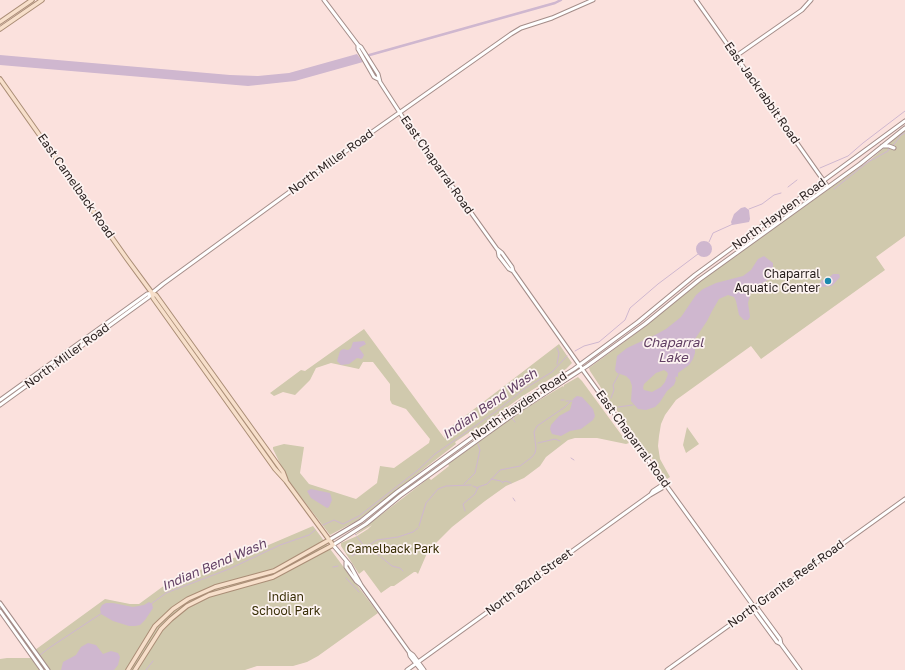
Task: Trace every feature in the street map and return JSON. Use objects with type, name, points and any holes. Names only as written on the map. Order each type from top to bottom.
[{"type":"main road","points":[[0,22],[32,0]]},
{"type":"main road","points":[[0,29],[42,0]]},
{"type":"main road","name":"East Chaparral Road","points":[[324,0],[370,60],[378,74],[378,79]]},
{"type":"main road","name":"North Miller Road","points":[[0,400],[136,301],[152,292],[400,112],[511,34],[521,28],[552,18],[593,0]]},
{"type":"main road","name":"East Jackrabbit Road","points":[[696,0],[828,187]]},
{"type":"main road","points":[[736,56],[802,10],[811,0]]},
{"type":"main road","name":"East Chaparral Road","points":[[362,50],[374,77],[378,79],[497,250],[512,267],[512,271],[754,607],[755,612],[800,670]]},
{"type":"main road","name":"East Camelback Road","points":[[0,79],[152,292],[156,295],[218,386],[283,472],[286,482],[346,562],[346,568],[361,585],[409,652],[410,656],[424,670]]},
{"type":"main road","name":"North Hayden Road","points":[[128,670],[155,626],[173,609],[188,599],[209,589],[274,571],[361,521],[397,492],[521,402],[579,365],[638,322],[699,272],[905,121]]},
{"type":"main road","name":"North Hayden Road","points":[[135,670],[161,629],[187,606],[209,595],[273,578],[333,545],[366,524],[400,496],[521,409],[583,370],[645,324],[699,280],[828,187],[905,128]]},
{"type":"main road","points":[[882,146],[894,148]]},
{"type":"main road","name":"North Miller Road","points":[[0,405],[149,297],[152,292]]},
{"type":"main road","name":"North 82nd Street","points":[[408,670],[663,487],[665,483]]},
{"type":"main road","name":"North Granite Reef Road","points":[[667,670],[905,499]]},
{"type":"main road","points":[[0,603],[48,670]]},
{"type":"main road","points":[[0,611],[42,670]]},
{"type":"main road","name":"East Camelback Road","points":[[417,663],[421,670]]},
{"type":"green space","points":[[905,130],[905,236],[876,257],[885,270],[761,359],[751,346],[676,400],[665,415],[661,424],[659,436],[658,446],[660,459],[670,477],[667,479],[607,397],[589,368],[643,328],[697,283],[870,160]]},
{"type":"green space","points":[[364,329],[445,439],[444,432],[559,344],[572,363],[566,369],[521,397],[475,431],[470,432],[455,442],[456,444],[358,520],[330,535],[288,480],[273,447],[284,444],[304,447],[300,473],[309,484],[356,499],[377,483],[380,466],[394,468],[429,443],[430,439],[406,409],[392,404],[390,400],[390,384],[373,362],[363,362],[359,369],[331,363],[316,368],[310,380],[295,395],[283,392],[274,396],[270,393],[301,370],[305,371]]},
{"type":"green space","name":"Camelback Park","points":[[578,377],[629,443],[626,444],[597,438],[575,438],[568,440],[546,457],[540,466],[524,478],[506,486],[452,527],[428,551],[418,574],[414,572],[381,593],[364,570],[359,574],[341,546],[341,543],[368,529],[372,525],[356,535],[429,478],[431,480],[449,466],[448,464],[512,418],[514,420],[513,418],[528,407],[563,386],[564,387],[564,385]]},
{"type":"green space","points":[[687,427],[699,444],[686,453],[683,445]]},
{"type":"green space","name":"Indian School Park","points":[[313,526],[378,613],[318,656],[307,662],[293,666],[257,666],[245,670],[50,670],[35,650],[105,599],[130,604],[139,604],[169,582],[172,586],[189,575],[218,562],[245,555]]},
{"type":"green space","points":[[31,658],[40,670],[0,670],[0,659]]},
{"type":"water","points":[[357,54],[363,62],[295,81],[248,86],[0,65],[0,55],[230,75],[258,76],[289,73]]},
{"type":"water","points":[[745,207],[749,210],[749,222],[732,225],[731,222],[734,214],[741,208]]},
{"type":"water","points":[[704,241],[711,246],[712,249],[707,256],[704,257],[697,252],[696,249],[701,242]]},
{"type":"water","name":"Chaparral Lake","points":[[764,256],[773,263],[773,270],[768,280],[757,286],[751,292],[748,303],[750,317],[748,320],[744,320],[739,315],[734,297],[728,295],[719,299],[695,339],[695,353],[689,365],[678,373],[678,378],[677,376],[675,378],[676,380],[674,385],[667,391],[655,407],[646,410],[638,409],[631,401],[632,386],[630,380],[626,376],[617,373],[615,370],[617,356],[627,348],[666,329],[681,317],[696,295],[703,289],[716,283],[743,276],[751,270],[758,259]],"holes":[[[664,370],[668,374],[665,382],[661,387],[652,392],[644,390],[644,384],[656,373]]]},
{"type":"water","points":[[833,274],[839,274],[840,277],[832,286],[821,287],[819,285],[822,280],[826,280]]},
{"type":"water","points":[[364,341],[366,344],[359,348],[364,355],[362,359],[357,358],[349,364],[341,365],[337,361],[340,351],[351,348],[353,342]]},
{"type":"water","points":[[577,396],[582,397],[593,409],[595,416],[593,420],[581,429],[570,431],[561,436],[552,434],[550,429],[551,425],[559,416],[570,410],[573,399]]},
{"type":"water","points":[[311,489],[330,493],[332,500],[329,507],[327,508],[311,498],[307,491]]},
{"type":"water","points":[[149,602],[152,604],[153,608],[140,625],[135,626],[129,626],[113,621],[101,614],[100,609],[102,605],[106,603],[133,607],[144,605]]},
{"type":"water","points":[[88,643],[96,645],[103,654],[111,651],[118,653],[120,657],[118,665],[114,670],[61,670],[63,662],[76,655],[81,647]]},
{"type":"waterway","points":[[366,56],[555,3],[561,0]]},
{"type":"waterway","name":"Indian Bend Wash","points":[[820,168],[848,156],[905,111]]},
{"type":"waterway","points":[[892,146],[901,135],[905,133]]},
{"type":"waterway","points":[[834,189],[868,162],[888,151],[889,148]]},
{"type":"waterway","name":"Indian Bend Wash","points":[[788,187],[797,180]]},
{"type":"waterway","name":"Indian Bend Wash","points":[[749,209],[762,204],[774,195],[781,193]]},
{"type":"waterway","name":"Indian Bend Wash","points":[[709,242],[713,233],[733,224]]},
{"type":"waterway","name":"Indian Bend Wash","points":[[575,351],[584,346],[599,342],[625,320],[630,308],[658,284],[698,254]]},
{"type":"waterway","points":[[557,348],[559,353],[557,364]]},
{"type":"waterway","name":"Indian Bend Wash","points":[[323,525],[334,520],[343,524],[359,516],[418,470],[435,454],[498,410],[524,389],[552,372],[567,356]]},
{"type":"waterway","points":[[611,398],[614,390],[613,385],[619,374]]},
{"type":"waterway","points":[[566,401],[571,401]]},
{"type":"waterway","points":[[465,511],[463,504],[475,494],[478,487],[487,484],[500,470],[520,466],[532,457],[536,448],[534,432],[537,426],[573,401]]},
{"type":"waterway","points":[[618,407],[633,405]]},
{"type":"waterway","points":[[512,418],[515,422]]},
{"type":"waterway","points":[[538,443],[555,439],[560,441]]},
{"type":"waterway","points":[[464,484],[475,473],[480,450],[478,444]]},
{"type":"waterway","points":[[491,479],[501,481],[503,483]]},
{"type":"waterway","points":[[503,482],[506,481],[511,483]]},
{"type":"waterway","points":[[419,526],[426,503],[438,489],[446,486],[471,485]]},
{"type":"waterway","points":[[473,486],[478,488]]},
{"type":"waterway","points":[[352,556],[377,540],[398,537],[413,532],[418,528]]},
{"type":"waterway","name":"Indian Bend Wash","points":[[151,604],[166,593],[229,569],[280,545],[309,535],[315,530]]},
{"type":"waterway","points":[[357,537],[365,547]]},
{"type":"waterway","points":[[369,544],[379,556]]},
{"type":"waterway","points":[[381,557],[392,566],[400,568],[403,571]]},
{"type":"waterway","points":[[333,567],[338,566]]},
{"type":"waterway","points":[[346,578],[359,592]]},
{"type":"waterway","name":"Indian Bend Wash","points":[[35,659],[102,613]]},
{"type":"waterway","points":[[146,670],[153,661]]},
{"type":"place","name":"Chaparral Aquatic Center","points":[[828,281]]}]
